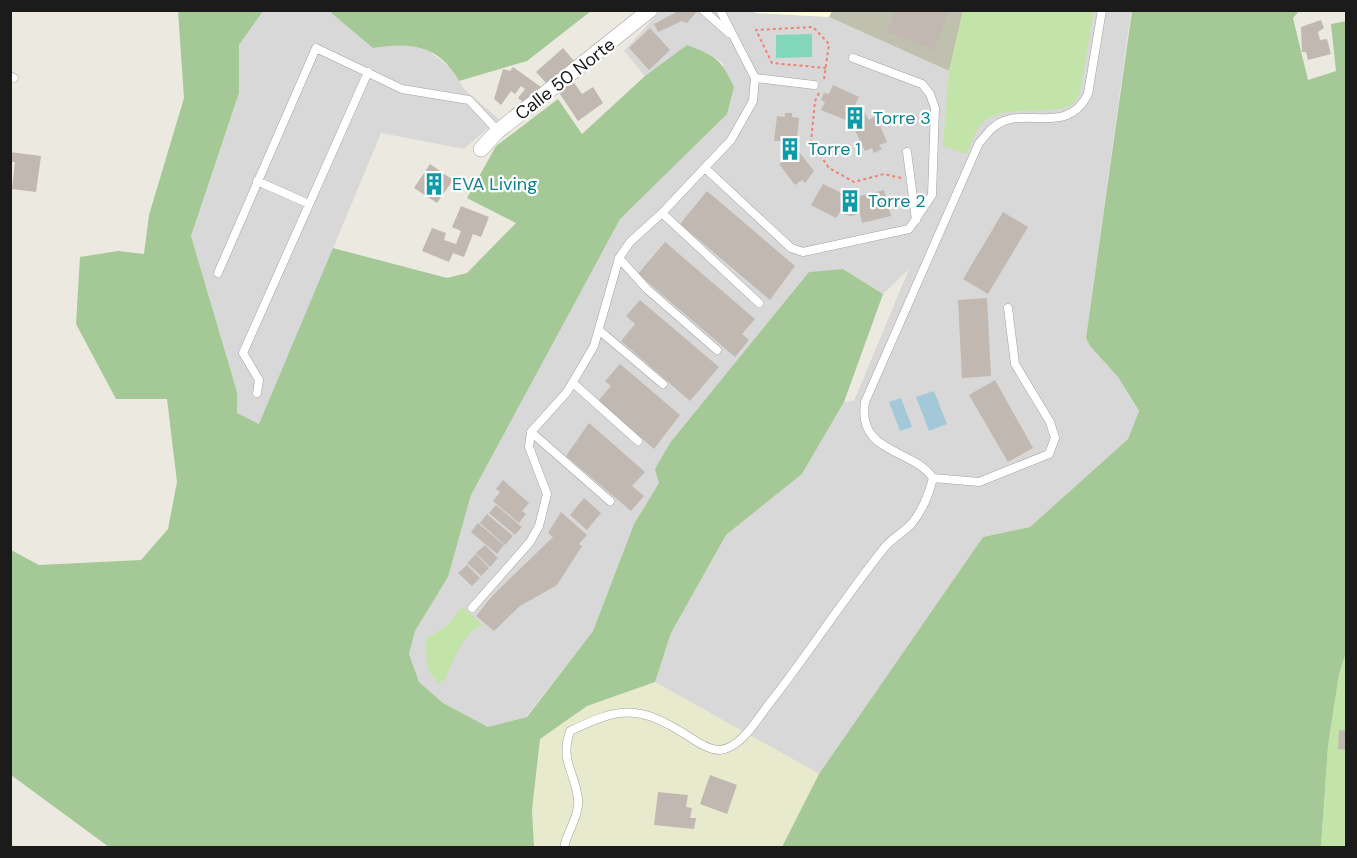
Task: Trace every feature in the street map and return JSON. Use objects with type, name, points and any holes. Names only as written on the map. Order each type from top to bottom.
[{"type":"street","name":"Calle 50 Norte","points":[[482,149],[498,131],[650,10]]},
{"type":"lane","points":[[703,10],[731,35]]},
{"type":"lane","points":[[472,608],[530,542],[539,526],[547,494],[529,447],[531,432],[573,383],[600,331],[620,258],[630,242],[662,213],[731,140],[753,101],[755,78],[720,10]]},
{"type":"lane","points":[[564,848],[578,800],[566,765],[564,746],[570,731],[611,712],[632,711],[674,727],[711,748],[722,750],[740,741],[888,543],[912,524],[927,498],[933,478],[928,470],[882,446],[871,434],[863,414],[865,402],[979,143],[995,125],[1016,119],[1056,118],[1072,114],[1081,107],[1088,94],[1102,10]]},
{"type":"lane","points":[[218,273],[316,48],[402,89],[469,100],[498,131]]},
{"type":"lane","points":[[705,168],[791,248],[803,252],[909,229],[932,195],[934,108],[930,94],[921,84],[853,58]]},
{"type":"lane","points":[[257,393],[259,380],[243,353],[368,72]]},
{"type":"lane","points":[[755,78],[814,85]]},
{"type":"lane","points":[[907,152],[916,220]]},
{"type":"lane","points":[[257,181],[309,204]]},
{"type":"lane","points":[[662,213],[759,303]]},
{"type":"lane","points":[[620,258],[647,289],[717,350]]},
{"type":"lane","points":[[933,478],[979,482],[1049,454],[1055,438],[1050,422],[1015,364],[1008,308]]},
{"type":"lane","points":[[600,331],[663,384]]},
{"type":"lane","points":[[573,383],[638,441]]},
{"type":"lane","points":[[531,432],[610,501]]},
{"type":"shaded area","points":[[750,10],[756,13],[829,17],[948,71],[963,11],[1131,11],[1086,338],[1090,346],[1118,377],[1139,412],[1128,439],[1030,527],[983,537],[819,774],[655,682],[671,633],[726,535],[802,474],[844,402],[854,401],[909,269],[883,294],[843,269],[809,272],[776,315],[659,483],[634,524],[593,631],[526,717],[488,727],[443,703],[419,682],[409,654],[415,631],[448,577],[471,495],[620,218],[727,113],[723,63],[707,53],[687,45],[645,76],[624,51],[660,11]]},
{"type":"shaded area","points":[[178,11],[263,11],[239,45],[239,93],[191,236],[237,392],[237,413],[259,424],[333,248],[447,278],[467,273],[516,223],[467,198],[496,146],[558,99],[582,134],[645,76],[687,45],[705,52],[721,64],[734,87],[727,114],[620,219],[471,495],[448,577],[415,631],[409,654],[419,682],[443,703],[488,727],[527,717],[593,631],[634,524],[659,483],[655,469],[670,443],[809,272],[843,269],[883,294],[844,402],[802,474],[726,535],[671,633],[655,682],[587,706],[540,739],[532,810],[534,847],[109,847],[11,775],[11,550],[39,565],[141,560],[168,529],[177,482],[167,399],[116,399],[76,324],[80,257],[118,251],[144,254],[149,215],[184,98]]},
{"type":"shaded area","points":[[263,11],[329,11],[373,47],[401,43],[425,48],[452,69],[464,89],[499,119],[464,149],[381,133],[260,424],[237,414],[237,392],[191,236],[239,93],[239,45]]},
{"type":"shaded area","points":[[329,11],[591,11],[527,61],[459,81],[451,69],[433,53],[412,46],[373,48]]},
{"type":"shaded area","points":[[750,11],[832,11],[829,17]]},
{"type":"shaded area","points":[[832,11],[963,11],[949,71],[829,17]]},
{"type":"shaded area","points":[[1132,11],[1299,11],[1293,18],[1308,80],[1336,71],[1331,24],[1346,21],[1346,653],[1339,674],[1328,746],[1321,847],[782,847],[819,774],[983,537],[1030,527],[1128,439],[1139,411],[1118,377],[1090,346],[1086,338]]},
{"type":"shaded area","points":[[655,682],[819,774],[782,847],[534,848],[532,810],[540,739],[587,706]]},
{"type":"green space","points":[[963,11],[1094,11],[1080,91],[1075,102],[1057,109],[1009,112],[988,118],[977,129],[967,154],[943,146],[949,71]]},
{"type":"green space","points":[[812,34],[812,57],[776,58],[776,35]]},
{"type":"green space","points":[[462,607],[483,625],[476,628],[464,640],[445,680],[438,683],[427,668],[426,639],[448,625]]},
{"type":"green space","points":[[1346,653],[1346,847],[1321,848],[1328,746],[1339,674]]},
{"type":"water","points":[[934,391],[947,424],[929,431],[916,397]]},
{"type":"water","points":[[901,398],[912,427],[900,431],[889,402]]},
{"type":"building","points":[[680,10],[698,10],[687,23],[682,21],[658,32],[654,24]]},
{"type":"building","points":[[895,10],[949,10],[934,50],[887,32]]},
{"type":"building","points":[[1321,20],[1324,28],[1318,32],[1320,40],[1327,39],[1331,54],[1308,60],[1306,52],[1302,52],[1301,27]]},
{"type":"building","points":[[650,28],[670,50],[649,70],[629,48]]},
{"type":"building","points":[[563,48],[575,62],[548,85],[536,72]]},
{"type":"building","points":[[513,67],[541,87],[528,106],[518,98],[525,89],[521,86],[515,94],[511,91],[501,105],[494,99],[503,69],[510,71]]},
{"type":"building","points":[[573,81],[582,94],[593,87],[603,103],[578,121],[558,91]]},
{"type":"building","name":"Torre 3","points":[[833,85],[859,97],[855,105],[864,111],[869,120],[876,116],[887,142],[879,145],[882,149],[874,153],[872,148],[865,151],[851,122],[821,110],[825,102],[821,100],[824,93],[829,94]]},
{"type":"building","name":"Torre 1","points":[[785,113],[792,113],[792,117],[799,118],[796,148],[814,171],[805,183],[802,180],[795,185],[779,164],[786,159],[782,151],[782,141],[774,141],[777,116],[785,117]]},
{"type":"building","points":[[10,152],[41,156],[36,192],[12,189],[15,162],[10,162]]},
{"type":"building","name":"EVA Living","points":[[430,164],[453,180],[437,203],[414,188]]},
{"type":"building","name":"Torre 2","points":[[823,184],[852,198],[884,190],[891,216],[862,223],[860,214],[850,216],[840,212],[836,218],[811,205]]},
{"type":"building","points":[[707,191],[795,266],[770,300],[680,224]]},
{"type":"building","points":[[461,206],[489,217],[481,237],[473,234],[464,257],[453,253],[449,262],[422,251],[432,228],[446,233],[444,240],[456,244],[461,231],[452,227]]},
{"type":"building","points":[[1003,212],[1028,227],[988,294],[963,279]]},
{"type":"building","points":[[665,242],[755,319],[742,334],[749,340],[735,357],[638,274]]},
{"type":"building","points":[[987,298],[991,376],[962,378],[958,300]]},
{"type":"building","points":[[640,300],[719,367],[690,401],[621,341],[635,324],[626,316]]},
{"type":"building","points":[[620,364],[680,415],[654,449],[598,401],[611,386],[605,381]]},
{"type":"building","points":[[995,380],[1033,448],[1008,462],[969,395]]},
{"type":"building","points":[[589,423],[645,472],[632,486],[644,496],[631,511],[566,456]]},
{"type":"building","points":[[503,480],[529,503],[522,511],[526,514],[519,523],[493,501],[500,492],[496,489]]},
{"type":"building","points":[[584,498],[601,513],[587,530],[570,515]]},
{"type":"building","points":[[496,505],[522,527],[515,535],[489,513]]},
{"type":"building","points":[[561,512],[587,535],[579,544],[582,546],[557,585],[520,606],[494,631],[476,616],[493,595],[553,537],[548,533]]},
{"type":"building","points":[[487,514],[513,536],[505,545],[480,523]]},
{"type":"building","points":[[478,523],[504,545],[497,554],[471,532]]},
{"type":"building","points":[[485,545],[498,558],[490,567],[476,553]]},
{"type":"building","points":[[476,554],[489,568],[481,576],[467,563]]},
{"type":"building","points":[[467,565],[480,578],[472,586],[458,573]]},
{"type":"building","points":[[1339,730],[1346,731],[1346,750],[1338,749]]},
{"type":"building","points":[[710,775],[737,785],[727,814],[700,804]]},
{"type":"building","points":[[658,792],[688,795],[686,807],[692,808],[690,818],[696,818],[694,829],[654,825]]},
{"type":"place","name":"Torre 3","points":[[855,118]]},
{"type":"place","name":"Torre 1","points":[[790,149]]},
{"type":"place","name":"EVA Living","points":[[434,184]]},
{"type":"place","name":"Torre 2","points":[[850,201]]}]
